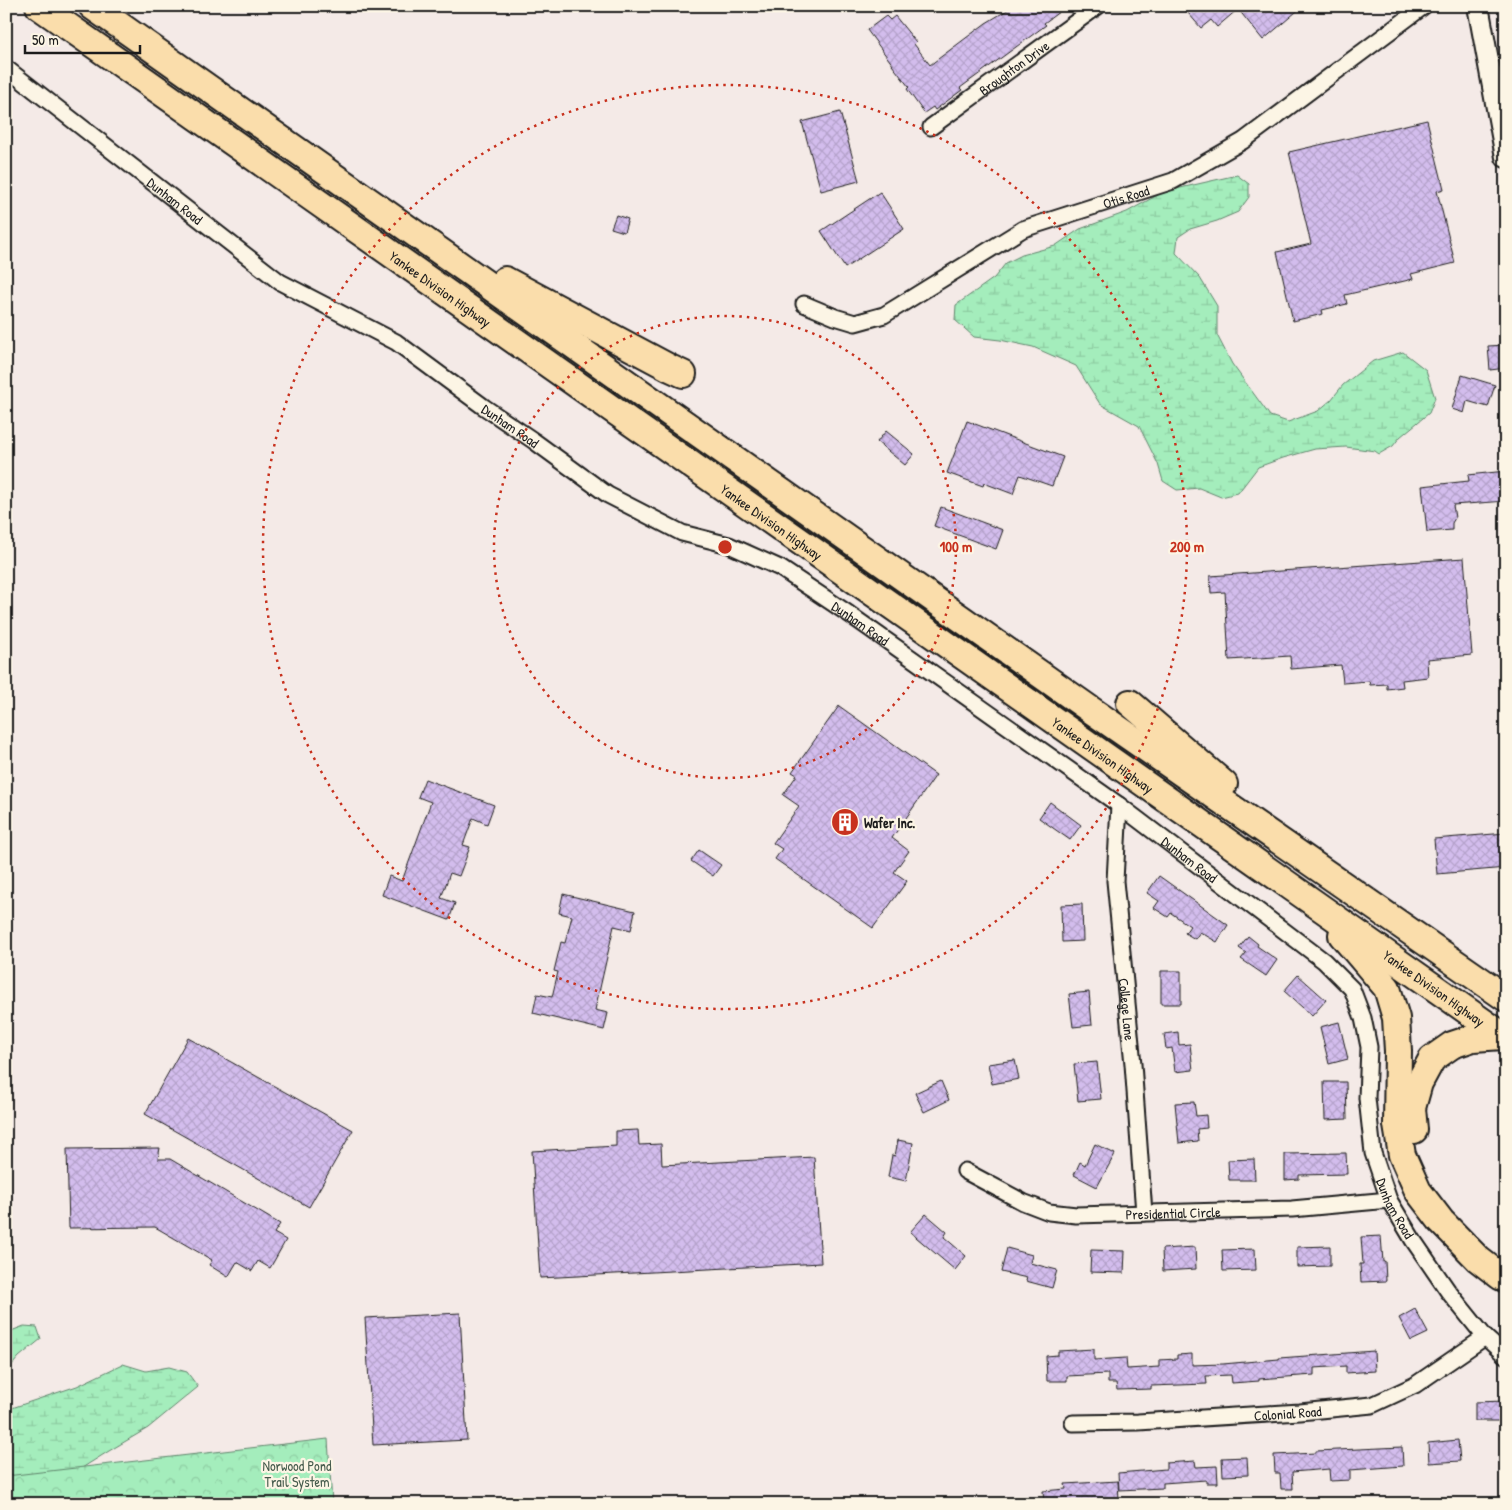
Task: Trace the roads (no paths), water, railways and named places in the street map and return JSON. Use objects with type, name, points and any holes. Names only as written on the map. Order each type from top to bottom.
[{"type":"highway","name":"Yankee Division Highway","points":[[39,6],[1504,1037]]},
{"type":"highway","points":[[92,6],[1075,699],[1506,998]]},
{"type":"highway","points":[[404,226],[683,374]]},
{"type":"highway","points":[[1130,702],[1222,783],[1454,962]]},
{"type":"highway","points":[[1317,906],[1387,988],[1396,1018],[1398,1043],[1396,1124],[1402,1155],[1418,1191],[1441,1221],[1478,1259],[1506,1279]]},
{"type":"highway","points":[[1504,1037],[1473,1038],[1452,1045],[1432,1059],[1419,1083],[1412,1108],[1415,1140],[1429,1182],[1449,1215],[1476,1244],[1494,1259],[1506,1262]]},
{"type":"main road","points":[[1478,6],[1506,157]]},
{"type":"street","name":"Broughton Drive","points":[[931,127],[1098,6]]},
{"type":"street","name":"Otis Road","points":[[804,304],[855,323],[884,315],[1024,229],[1173,181],[1243,141],[1424,6]]},
{"type":"street","name":"Dunham Road","points":[[6,68],[280,282],[396,342],[608,495],[682,533],[728,546],[780,568],[849,614],[1119,805],[1324,961],[1352,989],[1363,1018],[1369,1047],[1367,1098],[1373,1153],[1390,1200],[1413,1240],[1443,1284],[1485,1338],[1506,1356]]},
{"type":"street","name":"College Lane","points":[[1119,805],[1114,881],[1144,1213]]},
{"type":"street","name":"Presidential Circle","points":[[965,1171],[1022,1202],[1049,1212],[1076,1215],[1292,1209],[1390,1200]]},
{"type":"street","name":"Colonial Road","points":[[1072,1423],[1148,1422],[1300,1412],[1372,1404],[1415,1385],[1485,1338]]},
{"type":"place","name":"Wafer Inc.","points":[[845,822]]},
{"type":"park label","name":"Norwood Pond Trail System","points":[[297,1474]]}]
